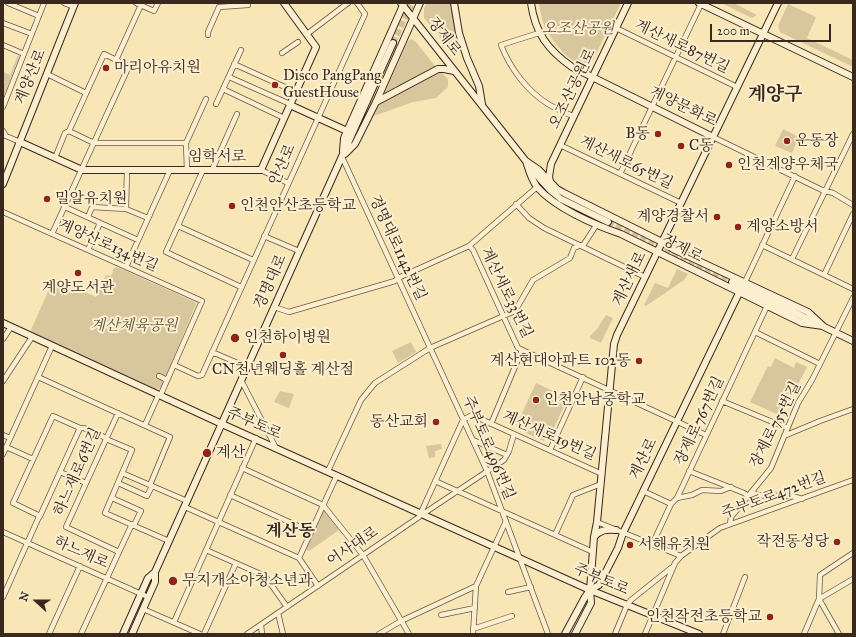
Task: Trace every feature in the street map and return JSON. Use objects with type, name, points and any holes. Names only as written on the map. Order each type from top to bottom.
[{"type":"street","points":[[8,3],[39,16]]},
{"type":"street","points":[[3,107],[44,3]]},
{"type":"street","points":[[64,3],[74,5]]},
{"type":"street","points":[[116,60],[138,4],[154,11],[158,3]]},
{"type":"street","points":[[284,3],[306,34],[348,3]]},
{"type":"street","name":"안산로","points":[[174,365],[198,376],[202,375],[364,14],[357,3]]},
{"type":"street","name":"경명대로","points":[[342,157],[355,144],[376,102],[420,3]]},
{"type":"street","points":[[454,3],[458,33],[479,86],[482,106]]},
{"type":"street","name":"계양문화로","points":[[531,3],[533,17],[539,33],[553,52],[572,67],[825,191],[833,193],[853,205]]},
{"type":"street","name":"오조산공원로","points":[[551,164],[628,3]]},
{"type":"street","points":[[620,174],[700,3],[853,77]]},
{"type":"street","name":"계산새로","points":[[590,590],[594,537],[602,484],[614,344],[778,3]]},
{"type":"street","name":"경명대로","points":[[132,634],[155,582],[155,572],[342,157],[390,42],[403,4]]},
{"type":"street","name":"장제로","points":[[403,4],[454,71],[551,191],[561,199],[608,222]]},
{"type":"street","name":"계양산로","points":[[3,184],[74,5]]},
{"type":"street","points":[[208,35],[219,7],[248,5]]},
{"type":"street","points":[[3,23],[32,34]]},
{"type":"street","name":"계산새로87번길","points":[[616,28],[737,87]]},
{"type":"street","points":[[539,33],[501,45],[512,67],[524,83],[548,104],[574,117]]},
{"type":"street","name":"임학서로","points":[[20,142],[82,170],[261,170],[316,47],[306,34]]},
{"type":"street","points":[[390,42],[391,38],[397,41],[400,47]]},
{"type":"street","points":[[282,53],[298,42]]},
{"type":"street","name":"경명대로","points":[[342,157],[344,138],[390,42]]},
{"type":"street","points":[[3,45],[24,54]]},
{"type":"street","points":[[216,104],[241,50]]},
{"type":"street","points":[[52,234],[129,66],[104,54],[69,131],[65,133],[55,158]]},
{"type":"street","points":[[234,64],[296,92]]},
{"type":"street","points":[[376,102],[438,69],[444,68],[454,71]]},
{"type":"street","points":[[47,74],[86,93]]},
{"type":"street","points":[[229,76],[347,131]]},
{"type":"street","points":[[223,89],[284,118]]},
{"type":"street","points":[[187,170],[186,143],[206,99]]},
{"type":"street","points":[[212,170],[237,114]]},
{"type":"street","points":[[3,131],[6,136],[20,142]]},
{"type":"street","points":[[69,131],[94,143],[186,143]]},
{"type":"street","points":[[792,259],[851,141],[853,134]]},
{"type":"street","name":"계산새로65번길","points":[[560,145],[681,203]]},
{"type":"street","name":"경명대로1142번길","points":[[342,157],[430,348]]},
{"type":"street","name":"장제로","points":[[526,161],[539,170],[551,183],[564,193],[673,249],[808,312],[823,326]]},
{"type":"street","name":"장제로","points":[[526,161],[531,177],[537,186],[553,202],[802,323],[823,326]]},
{"type":"street","points":[[539,170],[544,169],[551,164]]},
{"type":"street","points":[[551,164],[549,177],[551,183]]},
{"type":"street","points":[[126,209],[127,170]]},
{"type":"street","points":[[126,267],[170,170]]},
{"type":"street","points":[[203,170],[166,252],[241,287]]},
{"type":"street","points":[[261,170],[288,183]]},
{"type":"street","points":[[745,282],[795,176]]},
{"type":"street","points":[[274,307],[289,312],[395,281],[398,278],[469,246],[537,186]]},
{"type":"street","points":[[516,204],[536,223],[645,277]]},
{"type":"street","points":[[65,207],[138,240]]},
{"type":"street","points":[[88,217],[92,207],[121,208],[148,218]]},
{"type":"street","name":"계양산로134번길","points":[[3,212],[202,301],[174,365]]},
{"type":"street","points":[[824,275],[853,214]]},
{"type":"street","points":[[606,229],[619,231],[622,227],[621,221]]},
{"type":"street","points":[[88,250],[97,222]]},
{"type":"street","points":[[328,471],[361,400],[368,389],[430,348],[514,311],[533,280],[570,258],[574,248],[584,244],[597,224]]},
{"type":"street","points":[[178,226],[253,260]]},
{"type":"street","points":[[264,236],[299,251]]},
{"type":"street","points":[[762,245],[853,289]]},
{"type":"street","name":"계산새로33번길","points":[[469,246],[473,250],[518,348],[706,435]]},
{"type":"street","points":[[718,283],[715,275],[722,272]]},
{"type":"street","name":"장제로","points":[[732,282],[853,341]]},
{"type":"street","name":"계산로","points":[[590,590],[599,585],[618,548],[623,533],[739,293]]},
{"type":"street","name":"장제로755번길","points":[[730,524],[731,517],[771,468],[798,403],[812,380],[853,298]]},
{"type":"street","name":"장제로767번길","points":[[652,545],[671,504],[677,498],[767,306]]},
{"type":"street","name":"주부토로","points":[[3,323],[222,424],[256,438],[590,590],[699,634]]},
{"type":"street","points":[[3,338],[11,327]]},
{"type":"street","points":[[755,332],[820,364]]},
{"type":"street","points":[[3,381],[32,337]]},
{"type":"street","points":[[3,454],[52,346]]},
{"type":"street","name":"주부토로496번길","points":[[430,348],[487,471],[548,634]]},
{"type":"street","points":[[491,424],[522,350]]},
{"type":"street","points":[[212,352],[247,367]]},
{"type":"street","points":[[145,425],[174,365]]},
{"type":"street","points":[[159,376],[167,380]]},
{"type":"street","points":[[38,377],[170,436],[147,496],[118,483]]},
{"type":"street","points":[[550,450],[583,377]]},
{"type":"street","points":[[241,380],[276,448]]},
{"type":"street","points":[[722,402],[787,428]]},
{"type":"street","points":[[784,436],[853,409]]},
{"type":"street","name":"하느재로6번길","points":[[118,413],[66,528],[119,552]]},
{"type":"street","name":"계산새로19번길","points":[[463,420],[472,415],[602,474]]},
{"type":"street","points":[[40,516],[13,504],[53,416],[80,428],[84,428],[132,450],[105,512],[169,541]]},
{"type":"street","points":[[422,514],[435,481],[463,420]]},
{"type":"street","points":[[3,597],[80,428]]},
{"type":"street","points":[[473,440],[508,455],[514,434]]},
{"type":"street","points":[[3,435],[10,438]]},
{"type":"street","points":[[174,622],[256,438]]},
{"type":"street","points":[[6,447],[33,459]]},
{"type":"street","name":"어사대로","points":[[247,634],[422,514],[504,460],[508,455]]},
{"type":"street","points":[[242,468],[323,505],[363,555],[409,634]]},
{"type":"street","points":[[689,471],[749,494],[762,496],[787,495],[802,498]]},
{"type":"street","points":[[60,472],[86,483]]},
{"type":"street","points":[[122,473],[151,485],[218,522],[299,558],[318,586]]},
{"type":"street","points":[[299,558],[337,475]]},
{"type":"street","name":"주부토로472번길","points":[[645,634],[674,565],[681,556],[720,528],[853,480]]},
{"type":"street","points":[[435,481],[593,552]]},
{"type":"street","points":[[555,535],[573,495],[602,484]]},
{"type":"street","points":[[677,498],[692,495],[702,490],[721,491],[731,487]]},
{"type":"street","points":[[643,491],[671,504]]},
{"type":"street","points":[[230,495],[311,532]]},
{"type":"street","points":[[81,634],[140,510],[112,498]]},
{"type":"street","points":[[506,521],[476,586],[473,631],[512,616]]},
{"type":"street","points":[[597,522],[681,556]]},
{"type":"street","points":[[594,537],[598,532],[603,530],[616,530]]},
{"type":"street","name":"하느재로","points":[[3,532],[148,597]]},
{"type":"street","points":[[206,550],[265,576],[287,607]]},
{"type":"street","points":[[804,634],[819,599],[820,575],[853,553]]},
{"type":"street","points":[[204,634],[236,563]]},
{"type":"street","points":[[615,634],[627,605],[631,600],[674,565]]},
{"type":"street","points":[[49,634],[80,566]]},
{"type":"street","name":"경명대로","points":[[123,634],[148,578],[155,572]]},
{"type":"street","points":[[723,634],[745,577]]},
{"type":"street","points":[[819,599],[853,579]]},
{"type":"street","points":[[379,634],[401,621],[476,586]]},
{"type":"street","points":[[508,592],[531,587]]},
{"type":"street","points":[[565,634],[590,590]]},
{"type":"street","points":[[575,634],[591,603],[590,590]]},
{"type":"street","points":[[819,599],[838,633]]},
{"type":"street","points":[[441,615],[475,608]]},
{"type":"street","points":[[143,609],[200,634]]},
{"type":"street","points":[[278,613],[282,634]]},
{"type":"street","points":[[261,625],[262,634]]},
{"type":"green space","points":[[427,3],[451,3],[456,42],[455,46],[449,48],[424,18],[424,9]]},
{"type":"green space","name":"오조산공원","points":[[539,3],[621,3],[593,60],[588,64],[582,65],[571,59],[553,41],[543,22]]},
{"type":"green space","points":[[721,3],[734,3],[757,15],[752,18]]},
{"type":"green space","points":[[788,4],[816,17],[807,38],[853,60],[853,67],[780,32],[778,26]]},
{"type":"green space","points":[[412,39],[448,79],[448,87],[436,98],[413,102],[374,116],[408,41]]},
{"type":"green space","points":[[18,55],[19,57],[3,98],[3,72],[10,75]]},
{"type":"green space","name":"운동장","points":[[783,129],[799,137],[792,153],[775,146]]},
{"type":"green space","name":"계산체육공원","points":[[117,267],[195,302],[196,304],[161,388],[156,389],[32,333],[31,330],[54,278],[96,297],[106,275],[111,275],[113,273],[113,269]]},
{"type":"green space","points":[[677,269],[688,274],[684,280],[646,306],[644,305],[655,283],[668,288]]},
{"type":"green space","points":[[606,315],[613,318],[601,343],[590,338],[590,336],[597,329]]},
{"type":"green space","points":[[411,342],[416,352],[398,363],[392,351]]},
{"type":"green space","points":[[775,358],[794,368],[796,362],[807,367],[781,416],[750,402],[768,366],[771,367]]},
{"type":"green space","points":[[536,383],[568,398],[548,440],[545,439],[544,441],[517,429],[518,427],[516,426]]},
{"type":"green space","points":[[280,391],[294,394],[289,408],[274,402]]},
{"type":"green space","points":[[441,444],[442,449],[435,451],[435,457],[429,458],[426,446]]},
{"type":"green space","points":[[324,509],[339,530],[309,551],[306,549]]},
{"type":"tunnel","points":[[393,43],[412,3]]},
{"type":"tunnel","points":[[608,222],[732,282]]},
{"type":"place","name":"마리아유치원","points":[[106,68]]},
{"type":"place","name":"Disco PangPang GuestHouse","points":[[275,85]]},
{"type":"place","name":"B동","points":[[658,134]]},
{"type":"place","name":"운동장","points":[[787,141]]},
{"type":"place","name":"C동","points":[[681,146]]},
{"type":"place","name":"인천계양우체국","points":[[729,165]]},
{"type":"place","name":"밀알유치원","points":[[47,199]]},
{"type":"place","name":"인천안산초등학교","points":[[232,206]]},
{"type":"place","name":"계양경찰서","points":[[717,217]]},
{"type":"place","name":"계양소방서","points":[[738,227]]},
{"type":"place","name":"계양도서관","points":[[78,273]]},
{"type":"place","name":"인천하이병원","points":[[235,338]]},
{"type":"place","name":"CN천년웨딩홀 계산점","points":[[283,355]]},
{"type":"place","name":"계산현대아파트 102동","points":[[639,361]]},
{"type":"place","name":"인천안남중학교","points":[[536,400]]},
{"type":"place","name":"동산교회","points":[[436,422]]},
{"type":"place","name":"계산","points":[[207,453]]},
{"type":"place","name":"작전동성당","points":[[837,542]]},
{"type":"place","name":"서해유치원","points":[[630,545]]},
{"type":"place","name":"무지개소아청소년과","points":[[173,581]]},
{"type":"place","name":"인천작전초등학교","points":[[770,617]]},
{"type":"district","name":"계양구","points":[[775,95]]},
{"type":"district","name":"계산동","points":[[290,532]]}]
